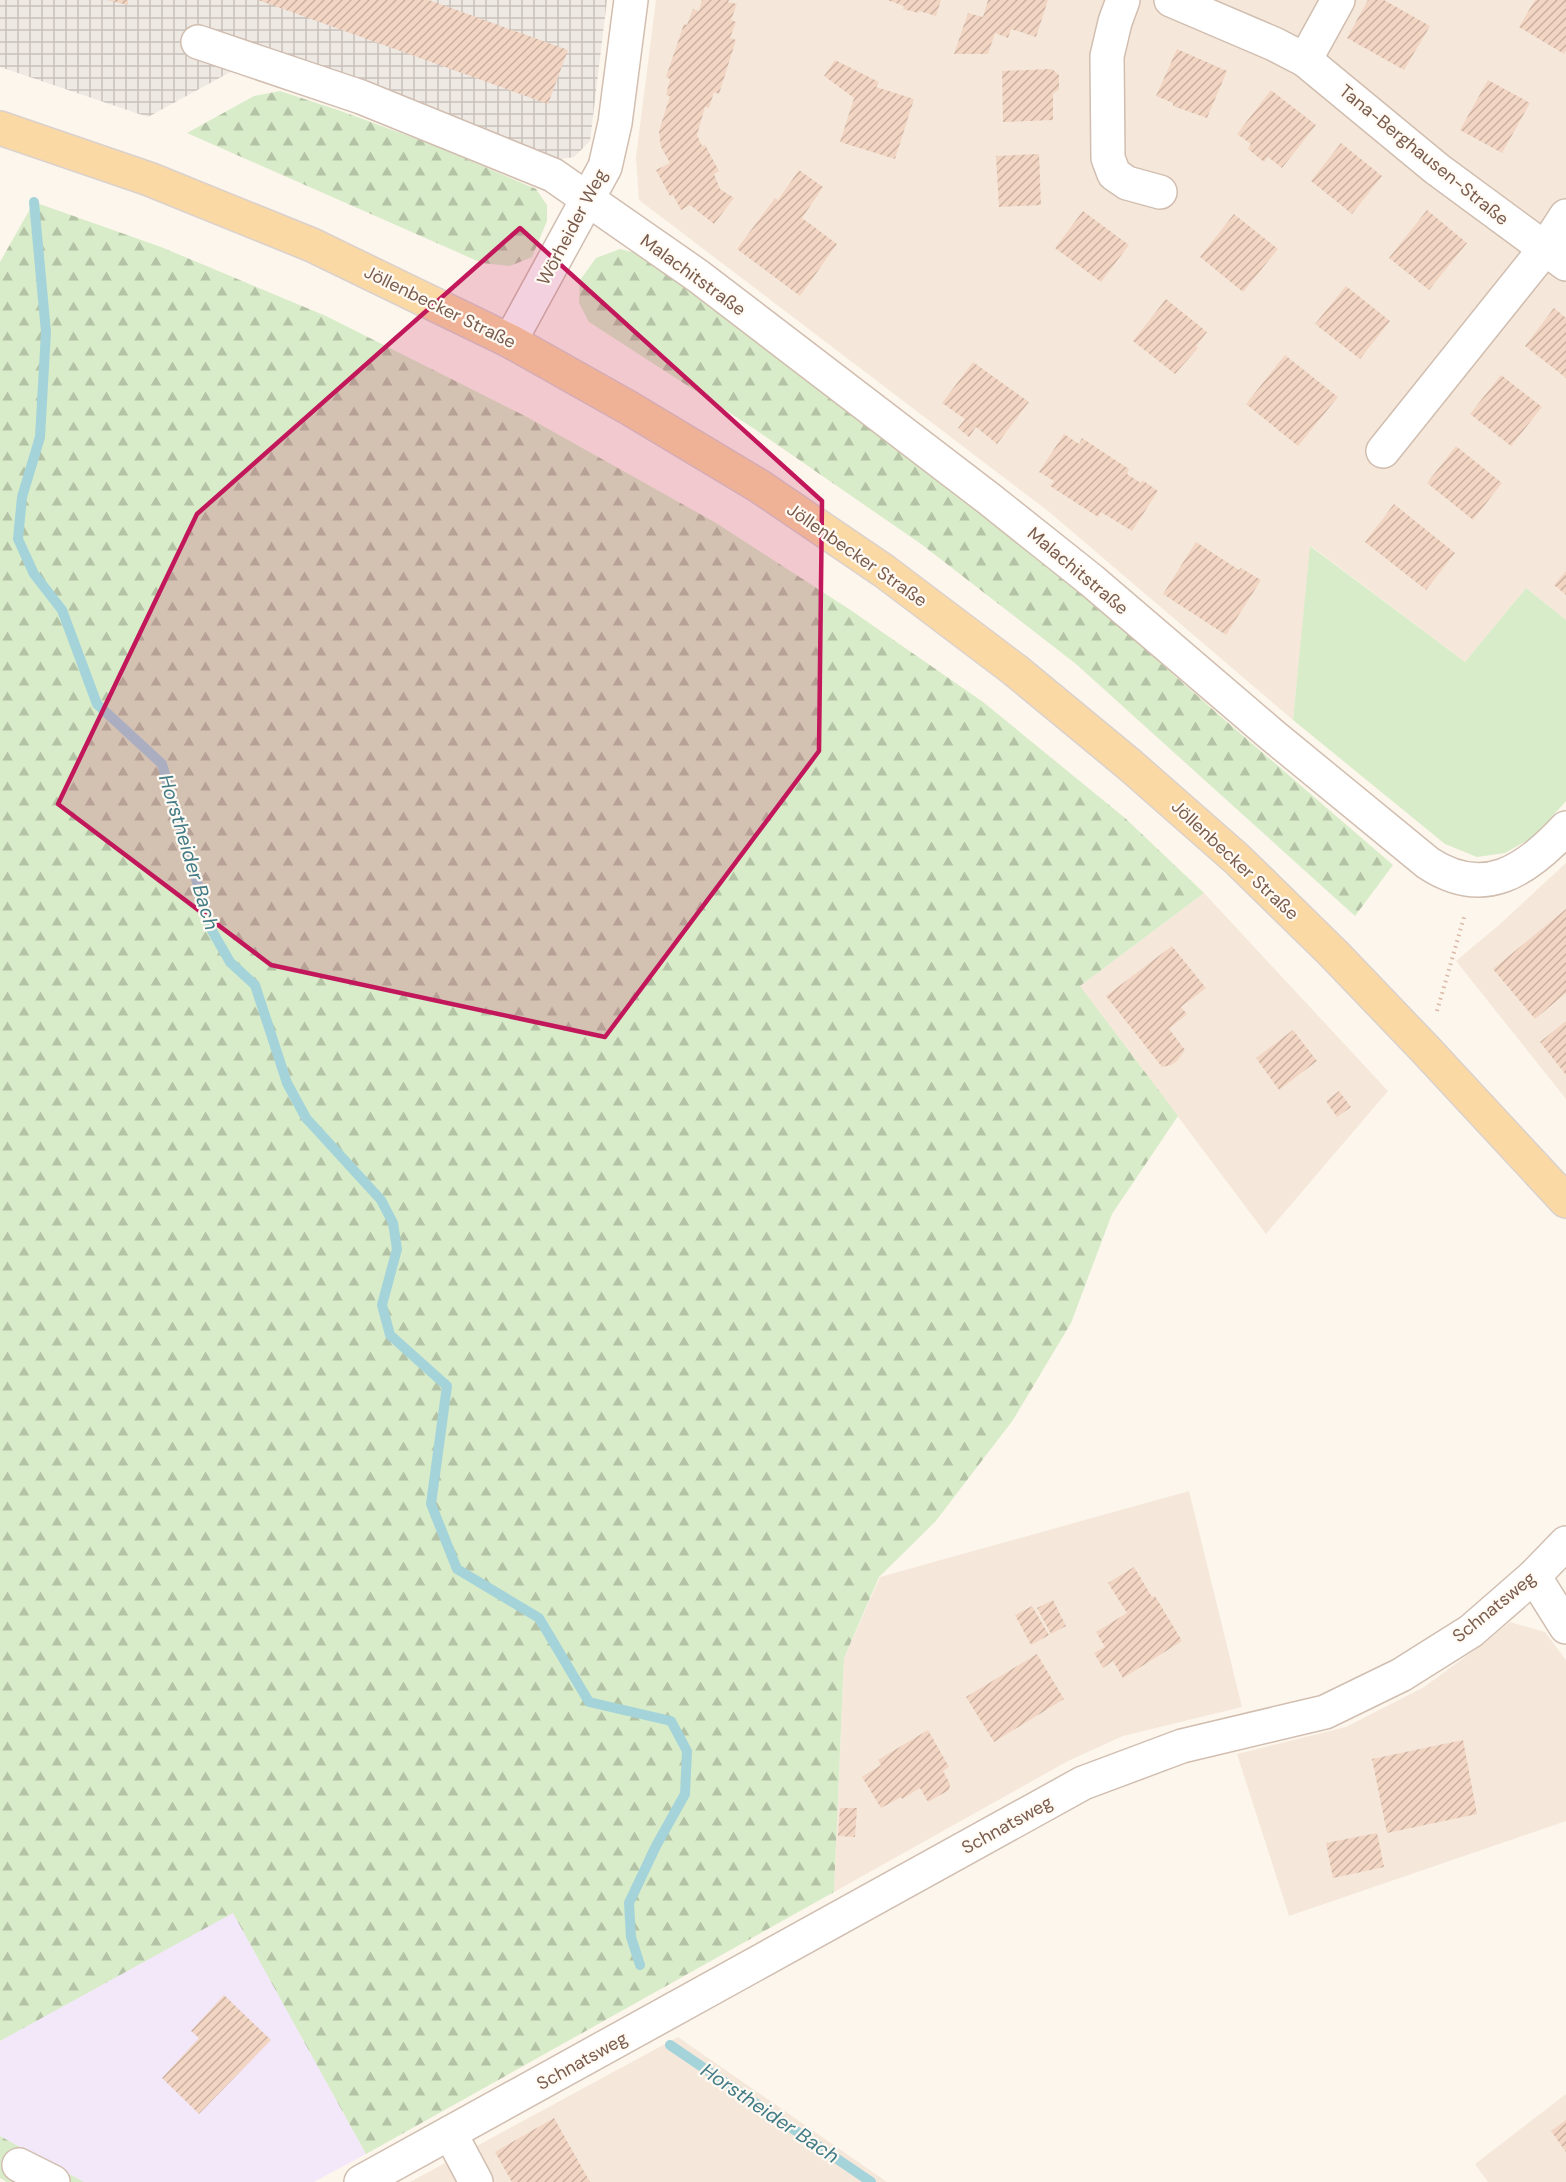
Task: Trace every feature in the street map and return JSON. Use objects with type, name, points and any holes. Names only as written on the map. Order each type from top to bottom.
[{"type":"main road","name":"Jöllenbecker Straße","points":[[0,128],[149,179],[312,245],[510,341],[629,408],[759,486],[884,571],[1016,670],[1237,859],[1334,954],[1566,1201]]},
{"type":"street","name":"Wörheider Weg","points":[[510,341],[605,166],[615,123],[631,0]]},
{"type":"street","points":[[1124,0],[1115,22],[1107,56],[1108,158],[1114,174],[1127,183],[1160,192]]},
{"type":"street","name":"Tana-Berghausen-Straße","points":[[1171,0],[1274,44],[1305,60],[1437,169],[1555,257]]},
{"type":"street","points":[[1305,60],[1338,0]]},
{"type":"street","name":"Malachitstraße","points":[[198,42],[361,97],[553,175],[698,276],[988,498],[1091,580],[1263,728],[1428,863],[1445,874],[1461,880],[1474,880],[1509,873],[1529,863],[1566,828]]},
{"type":"street","points":[[1383,451],[1555,257],[1566,216]]},
{"type":"street","name":"Schnatsweg","points":[[361,2182],[1083,1783],[1182,1746],[1325,1712],[1401,1675],[1471,1631],[1534,1576],[1566,1543]]},
{"type":"street","points":[[1534,1576],[1566,1627]]},
{"type":"street","points":[[450,2133],[476,2182]]},
{"type":"street","points":[[19,2165],[53,2182]]},
{"type":"path","points":[[1425,1049],[1474,880]]},
{"type":"highlighted area","points":[[520,228],[822,501],[819,751],[605,1037],[271,965],[58,804],[197,514]]},
{"type":"shaded area","points":[[0,0],[607,0],[590,141],[574,157],[554,160],[455,117],[267,52],[148,117],[0,67]]},
{"type":"shaded area","points":[[656,0],[1566,0],[1566,620],[1526,588],[1465,662],[1311,546],[1293,720],[1048,511],[639,200],[636,157]]},
{"type":"shaded area","points":[[1566,863],[1566,1099],[1456,961]]},
{"type":"shaded area","points":[[1204,893],[1388,1091],[1266,1234],[1080,986]]},
{"type":"shaded area","points":[[1189,1491],[1242,1707],[1123,1736],[1068,1761],[834,1892],[844,1658],[880,1577]]},
{"type":"shaded area","points":[[1510,1622],[1545,1632],[1566,1660],[1566,1821],[1289,1916],[1237,1754],[1346,1727],[1424,1687]]},
{"type":"shaded area","points":[[233,1912],[366,2154],[314,2182],[84,2182],[0,2136],[0,2041]]},
{"type":"shaded area","points":[[678,2037],[887,2182],[410,2182]]},
{"type":"shaded area","points":[[1566,2094],[1566,2182],[1488,2182],[1475,2164]]},
{"type":"green space","points":[[280,91],[436,146],[536,189],[547,205],[547,221],[532,257],[510,266],[482,263],[187,133],[254,96]]},
{"type":"green space","points":[[34,202],[161,247],[326,316],[527,417],[716,523],[849,609],[983,702],[1125,818],[1204,893],[1080,986],[1178,1116],[1112,1214],[1071,1323],[1013,1420],[935,1522],[879,1577],[844,1658],[834,1892],[366,2154],[233,1913],[0,2041],[0,262]]},
{"type":"green space","points":[[620,249],[647,256],[1021,539],[1219,715],[1393,865],[1355,916],[1076,664],[921,544],[753,428],[589,322],[579,303],[580,280],[596,258]]},
{"type":"green space","points":[[1310,546],[1465,662],[1526,588],[1566,620],[1566,801],[1535,836],[1505,853],[1477,857],[1445,844],[1293,720]]},
{"type":"green space","points":[[0,2136],[84,2182],[7,2182],[0,2178]]},
{"type":"building","points":[[107,0],[128,0],[128,5]]},
{"type":"building","points":[[258,0],[429,0],[568,50],[548,104]]},
{"type":"building","points":[[702,0],[729,0],[728,2],[737,4],[731,20],[736,22],[730,38],[736,40],[719,94],[714,92],[709,108],[705,107],[697,135],[719,171],[714,174],[720,189],[734,198],[714,224],[690,205],[681,210],[673,195],[670,196],[656,170],[670,163],[661,147],[659,131],[670,96],[666,95],[670,79],[666,77],[684,24],[687,25],[693,9],[699,11]]},
{"type":"building","points":[[887,0],[941,0],[936,16],[903,9],[904,6]]},
{"type":"building","points":[[988,0],[1048,0],[1036,37],[1011,29],[1008,38],[995,33],[988,54],[954,54],[968,13],[983,17]]},
{"type":"building","points":[[1368,0],[1384,0],[1430,26],[1404,70],[1347,38]]},
{"type":"building","points":[[1535,0],[1566,0],[1566,50],[1564,54],[1519,27]]},
{"type":"building","points":[[1177,49],[1227,71],[1207,118],[1173,106],[1173,103],[1156,96]]},
{"type":"building","points":[[835,60],[879,82],[876,87],[914,99],[895,159],[840,142],[854,98],[824,76]]},
{"type":"building","points":[[1052,69],[1059,75],[1059,89],[1053,94],[1053,120],[1003,122],[1002,71]]},
{"type":"building","points":[[1488,80],[1530,103],[1502,153],[1460,130]]},
{"type":"building","points":[[1271,90],[1316,125],[1282,168],[1268,157],[1264,162],[1248,149],[1251,144],[1237,134]]},
{"type":"building","points":[[1341,143],[1382,176],[1352,214],[1311,181]]},
{"type":"building","points":[[1039,154],[1041,205],[999,207],[996,156]]},
{"type":"building","points":[[799,170],[823,187],[802,218],[837,244],[800,296],[737,249],[775,198],[778,200]]},
{"type":"building","points":[[1427,210],[1467,243],[1429,290],[1389,258]]},
{"type":"building","points":[[1083,211],[1129,245],[1101,282],[1055,248]]},
{"type":"building","points":[[1234,214],[1278,249],[1243,292],[1200,257]]},
{"type":"building","points":[[1346,286],[1390,321],[1360,359],[1315,324]]},
{"type":"building","points":[[1166,299],[1207,332],[1196,346],[1198,348],[1175,374],[1133,341]]},
{"type":"building","points":[[1554,308],[1566,318],[1566,378],[1525,346]]},
{"type":"building","points":[[1285,355],[1338,397],[1298,446],[1246,404]]},
{"type":"building","points":[[973,362],[1029,402],[997,444],[976,427],[969,437],[958,428],[965,419],[942,403]]},
{"type":"building","points":[[1501,375],[1542,407],[1511,446],[1470,414]]},
{"type":"building","points":[[1064,434],[1079,444],[1082,438],[1129,469],[1127,474],[1141,483],[1142,480],[1158,491],[1132,531],[1101,512],[1098,517],[1050,486],[1054,481],[1039,472]]},
{"type":"building","points":[[1456,446],[1502,483],[1473,520],[1427,483]]},
{"type":"building","points":[[1394,504],[1455,553],[1426,590],[1365,542]]},
{"type":"building","points":[[1196,542],[1239,570],[1241,568],[1261,580],[1226,635],[1163,594]]},
{"type":"building","points":[[1566,571],[1566,595],[1554,585]]},
{"type":"building","points":[[1566,909],[1566,993],[1535,1019],[1493,969]]},
{"type":"building","points":[[1172,946],[1206,988],[1181,1007],[1187,1014],[1169,1029],[1185,1050],[1177,1061],[1162,1067],[1106,996]]},
{"type":"building","points":[[1566,1021],[1566,1075],[1540,1042]]},
{"type":"building","points":[[1293,1030],[1317,1061],[1279,1090],[1256,1058]]},
{"type":"building","points":[[1339,1091],[1351,1107],[1337,1117],[1326,1101]]},
{"type":"building","points":[[1134,1567],[1152,1597],[1155,1596],[1182,1641],[1123,1678],[1113,1661],[1103,1668],[1094,1653],[1105,1647],[1096,1632],[1127,1613],[1108,1583]]},
{"type":"building","points":[[1053,1600],[1066,1626],[1051,1634],[1037,1608]]},
{"type":"building","points":[[1032,1606],[1049,1635],[1031,1645],[1015,1615]]},
{"type":"building","points":[[1037,1654],[1064,1699],[994,1742],[966,1697]]},
{"type":"building","points":[[928,1730],[949,1767],[943,1771],[950,1784],[949,1790],[928,1802],[920,1788],[881,1808],[862,1777],[881,1765],[878,1760]]},
{"type":"building","points":[[1463,1740],[1477,1814],[1387,1833],[1372,1759]]},
{"type":"building","points":[[840,1808],[857,1808],[855,1837],[838,1836]]},
{"type":"building","points":[[1377,1833],[1384,1867],[1333,1878],[1326,1843]]},
{"type":"building","points":[[224,1995],[271,2040],[199,2114],[162,2078],[199,2038],[191,2031]]},
{"type":"building","points":[[554,2118],[590,2182],[512,2182],[495,2152]]},
{"type":"building","points":[[1566,2120],[1566,2152],[1551,2131]]},
{"type":"waterway","name":"Horstheider Bach","points":[[34,202],[46,332],[40,437],[22,497],[18,539],[34,574],[62,610],[97,704],[162,764],[211,929],[230,962],[255,985],[287,1083],[306,1118],[381,1200],[393,1223],[397,1249],[382,1305],[390,1335],[447,1386],[431,1504],[457,1569],[539,1618],[589,1702],[671,1721],[687,1751],[685,1794],[656,1846],[629,1903],[631,1937],[640,1965]]},
{"type":"waterway","name":"Horstheider Bach","points":[[670,2045],[871,2182]]}]
